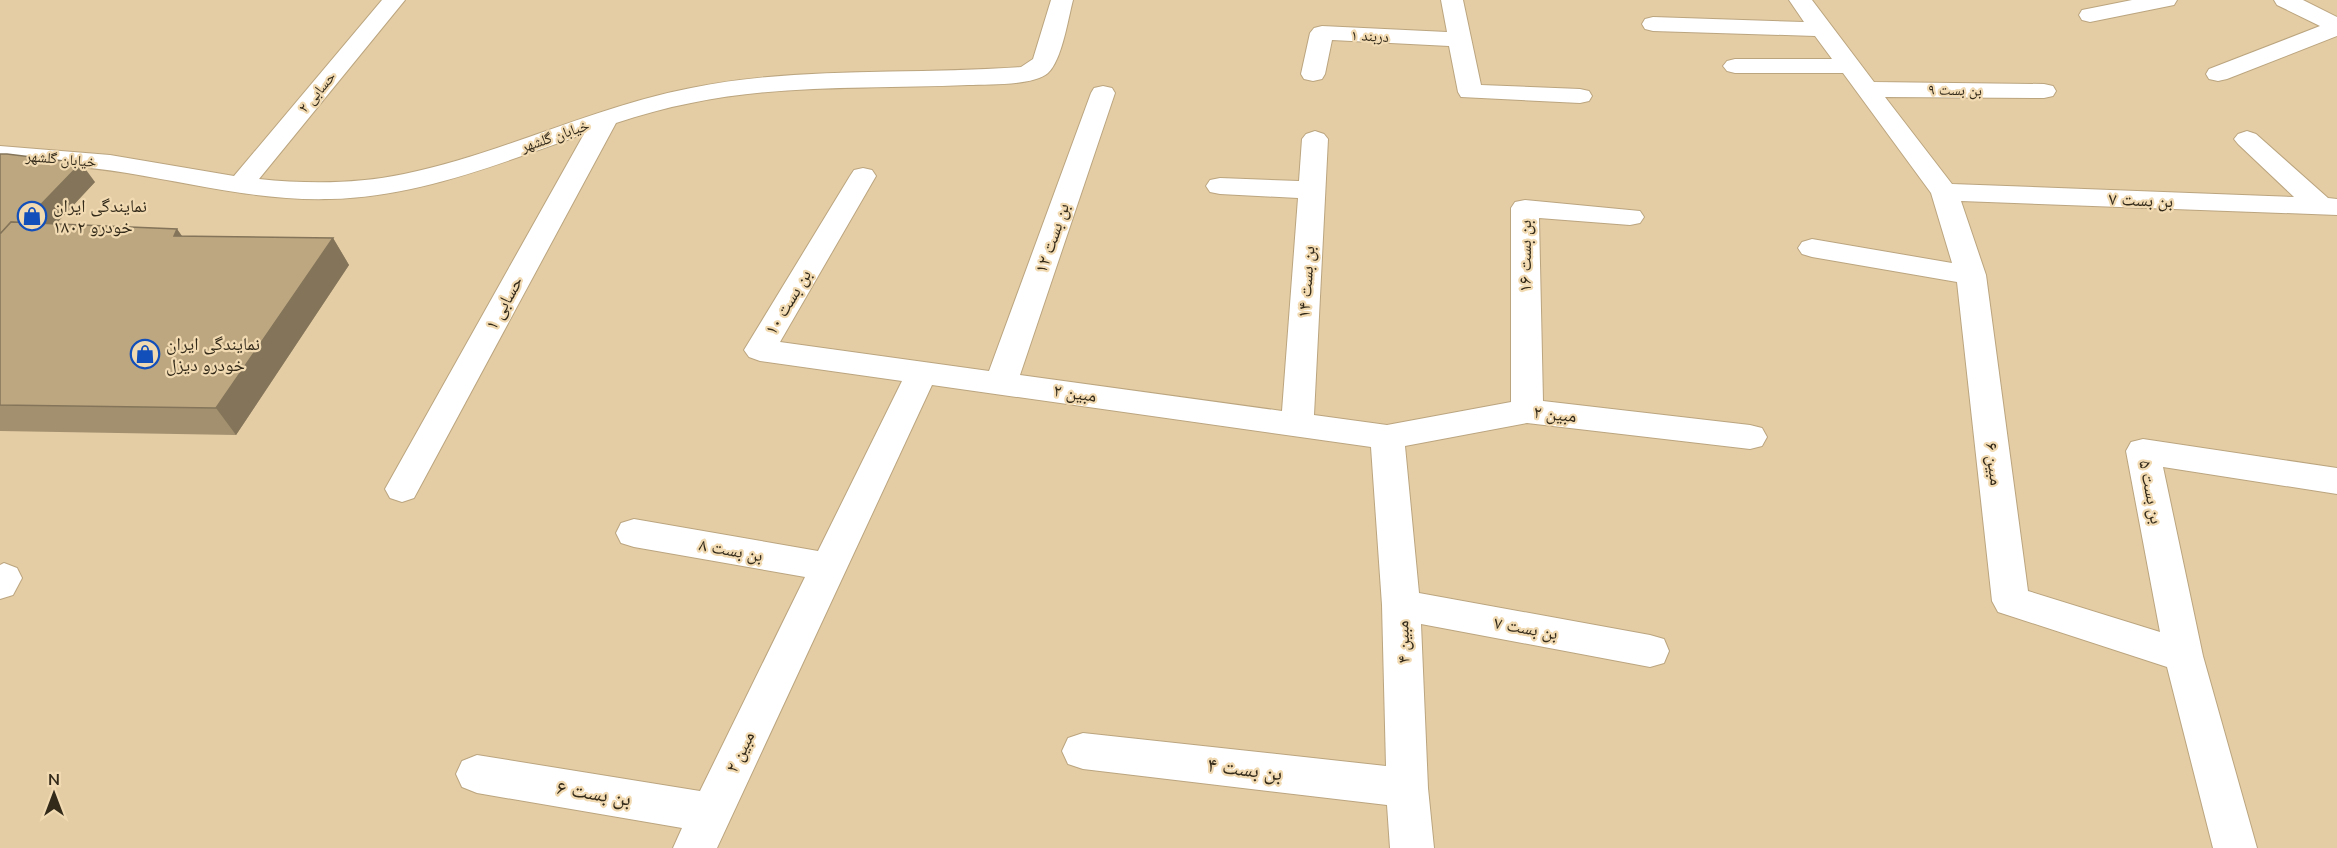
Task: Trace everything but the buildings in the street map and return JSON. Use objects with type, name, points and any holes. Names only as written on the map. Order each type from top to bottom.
[{"type":"street","name":"حسابی ۲","points":[[240,185],[394,0]]},
{"type":"street","name":"خیابان گلشهر","points":[[0,154],[122,165],[240,185],[299,190],[356,190],[389,186],[422,180],[606,118],[689,96],[780,83],[1026,74],[1039,68],[1045,59],[1062,0]]},
{"type":"street","points":[[1452,0],[1470,92],[1580,96]]},
{"type":"street","name":"مبین ۶","points":[[1800,0],[1944,192],[1971,275],[2011,601],[2184,656]]},
{"type":"street","points":[[2091,15],[2166,0]]},
{"type":"street","points":[[2285,0],[2337,27]]},
{"type":"street","points":[[1653,24],[1822,29]]},
{"type":"street","points":[[2218,74],[2337,27]]},
{"type":"street","name":"دربند ۱","points":[[1313,74],[1322,33],[1460,40]]},
{"type":"street","points":[[1735,66],[1858,78]]},
{"type":"street","name":"بن بست ۹","points":[[1858,78],[2044,91]]},
{"type":"street","name":"بن بست ۱۲","points":[[1001,383],[1103,93]]},
{"type":"street","name":"حسابی ۱","points":[[402,489],[606,118]]},
{"type":"street","name":"بن بست ۱۴","points":[[1297,424],[1315,139]]},
{"type":"street","points":[[2247,139],[2329,207]]},
{"type":"street","name":"بن بست ۱۰","points":[[863,176],[760,350],[922,372]]},
{"type":"street","points":[[1220,186],[1312,190]]},
{"type":"street","name":"بن بست ۷","points":[[1944,192],[2329,207]]},
{"type":"street","name":"بن بست ۱۶","points":[[1527,411],[1525,208],[1630,217]]},
{"type":"street","points":[[1812,248],[1971,275]]},
{"type":"street","name":"مبین ۲","points":[[703,830],[922,372],[1387,437],[1527,411],[1750,437]]},
{"type":"street","name":"مبین ۴","points":[[1387,437],[1401,605],[1407,788],[1412,848]]},
{"type":"street","name":"بن بست ۵","points":[[2184,656],[2143,451],[2337,481]]},
{"type":"street","name":"بن بست ۸","points":[[634,533],[829,567]]},
{"type":"street","name":"بن بست ۷","points":[[1401,605],[1650,651]]},
{"type":"street","points":[[2184,656],[2235,848]]},
{"type":"street","name":"بن بست ۴","points":[[1083,751],[1407,788]]},
{"type":"street","name":"بن بست ۶","points":[[477,774],[703,830]]},
{"type":"place","name":"نمایندگی ایران خودرو ۱۸۰۲","points":[[32,216]]},
{"type":"place","name":"نمایندگی ایران خودرو دیزل","points":[[145,354]]}]
